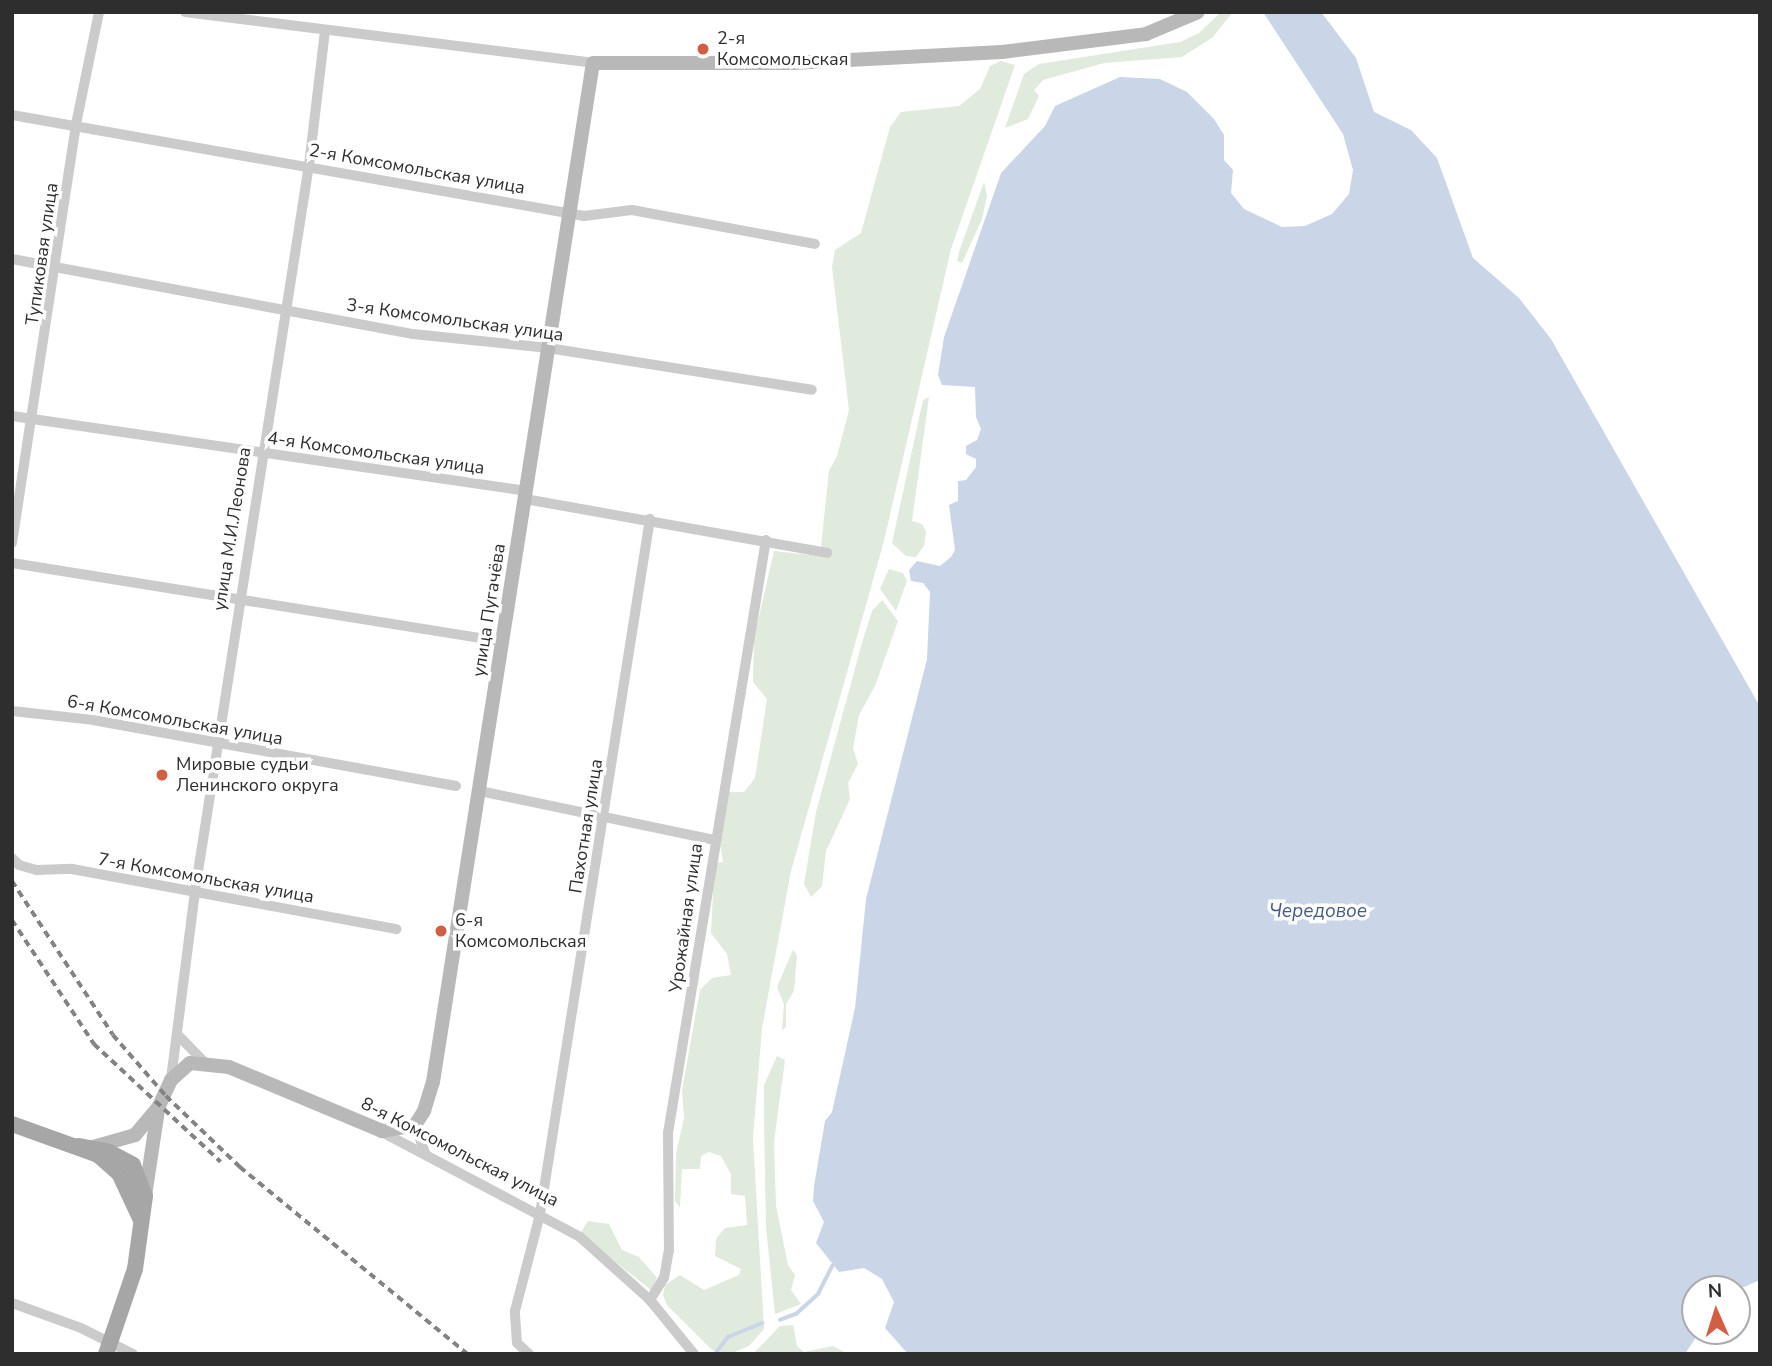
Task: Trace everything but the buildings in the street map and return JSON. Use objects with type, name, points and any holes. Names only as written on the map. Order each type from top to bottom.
[{"type":"main road","points":[[593,63],[792,63],[1038,47],[1146,34],[1198,12]]},
{"type":"main road","name":"улица Пугачёва","points":[[415,1125],[433,1082],[593,63]]},
{"type":"main road","points":[[171,1080],[190,1063],[205,1063]]},
{"type":"main road","points":[[128,1161],[135,1135],[183,1077],[205,1063]]},
{"type":"main road","name":"8-я Комсомольская улица","points":[[205,1063],[229,1067],[382,1131]]},
{"type":"main road","name":"улица М.И.Леонова","points":[[162,1102],[171,1080]]},
{"type":"main road","points":[[139,1195],[162,1102]]},
{"type":"main road","points":[[12,1124],[79,1146],[109,1152],[128,1161],[139,1172],[142,1223],[135,1269],[107,1350]]},
{"type":"main road","points":[[382,1131],[415,1125]]},
{"type":"main road","points":[[79,1146],[110,1145],[135,1135]]},
{"type":"main road","points":[[79,1146],[98,1155],[128,1161],[151,1151]]},
{"type":"main road","points":[[98,1155],[139,1195]]},
{"type":"street","name":"Тупиковая улица","points":[[12,543],[34,420],[75,129],[99,12]]},
{"type":"street","points":[[185,12],[593,63]]},
{"type":"street","name":"улица М.И.Леонова","points":[[171,1080],[195,891],[309,165],[325,30]]},
{"type":"street","name":"2-я Комсомольская улица","points":[[12,115],[75,129],[309,165],[569,213],[596,216],[632,210],[816,244]]},
{"type":"street","name":"3-я Комсомольская улица","points":[[12,259],[412,334],[548,348],[812,390]]},
{"type":"street","name":"4-я Комсомольская улица","points":[[12,416],[526,495],[827,553]]},
{"type":"street","name":"Пахотная улица","points":[[529,1354],[517,1343],[519,1287],[540,1214],[650,519]]},
{"type":"street","name":"Урожайная улица","points":[[650,1300],[664,1278],[668,1251],[668,1133],[714,840],[766,540]]},
{"type":"street","points":[[12,563],[503,642]]},
{"type":"street","name":"6-я Комсомольская улица","points":[[12,711],[93,720],[456,786]]},
{"type":"street","points":[[480,791],[714,840]]},
{"type":"street","name":"7-я Комсомольская улица","points":[[12,858],[37,870],[72,869],[397,929]]},
{"type":"street","points":[[178,1035],[205,1063]]},
{"type":"street","points":[[415,1125],[425,1153]]},
{"type":"street","name":"8-я Комсомольская улица","points":[[382,1131],[580,1237],[650,1300],[692,1353]]},
{"type":"street","points":[[12,1303],[81,1328],[107,1350],[133,1354]]},
{"type":"shaded area","points":[[1221,12],[1233,12],[1213,37],[1182,57],[1104,63],[1043,80],[1034,90],[1039,96],[1028,119],[1005,128],[1024,74],[1039,64],[1180,42],[1199,33]]},
{"type":"shaded area","points":[[1001,61],[1015,65],[951,249],[884,541],[791,871],[762,1028],[753,1138],[764,1329],[749,1346],[730,1354],[712,1350],[667,1305],[663,1295],[665,1285],[680,1275],[704,1290],[739,1275],[741,1269],[715,1256],[716,1239],[725,1228],[747,1225],[745,1196],[731,1194],[731,1174],[721,1156],[709,1152],[701,1156],[700,1169],[682,1169],[680,1208],[675,1201],[676,1154],[684,1118],[682,1090],[700,990],[712,978],[731,975],[727,954],[711,933],[714,875],[717,863],[723,862],[719,837],[728,792],[744,792],[755,778],[767,699],[753,682],[754,638],[774,551],[820,556],[829,471],[837,456],[849,410],[832,267],[835,250],[861,233],[890,127],[901,112],[959,106],[980,89],[990,66]]},
{"type":"shaded area","points":[[984,182],[987,196],[982,219],[962,263],[957,261],[959,252]]},
{"type":"shaded area","points":[[929,397],[912,521],[922,524],[926,532],[924,546],[916,557],[906,556],[892,543],[923,400]]},
{"type":"shaded area","points":[[889,569],[903,573],[907,581],[896,611],[880,589]]},
{"type":"shaded area","points":[[882,600],[898,621],[875,686],[859,715],[853,748],[858,764],[848,783],[850,799],[826,851],[822,886],[811,897],[804,884],[816,812],[862,643],[872,611]]},
{"type":"shaded area","points":[[793,950],[797,955],[794,991],[786,1004],[786,1027],[782,1030],[784,1004],[777,987]]},
{"type":"shaded area","points":[[777,1056],[785,1060],[774,1142],[776,1206],[788,1265],[795,1275],[791,1290],[801,1304],[775,1314],[766,1227],[764,1085]]},
{"type":"shaded area","points":[[588,1221],[609,1224],[622,1250],[639,1257],[657,1278],[651,1290],[580,1234]]},
{"type":"shaded area","points":[[793,1325],[797,1346],[804,1352],[833,1346],[848,1354],[753,1354],[780,1326]]},
{"type":"water","name":"Чередовое","points":[[1263,12],[1321,12],[1356,58],[1374,112],[1411,130],[1437,158],[1473,258],[1519,298],[1551,339],[1758,703],[1760,1280],[1751,1284],[1751,1275],[1681,1275],[1681,1345],[1691,1345],[1685,1354],[908,1354],[885,1328],[894,1302],[882,1279],[864,1268],[839,1272],[816,1243],[824,1222],[813,1201],[814,1186],[825,1121],[832,1112],[855,1008],[866,899],[927,659],[930,592],[923,583],[911,581],[909,570],[917,561],[940,566],[951,557],[955,550],[949,505],[958,501],[958,481],[966,480],[976,467],[976,459],[966,454],[966,446],[977,440],[981,429],[976,417],[975,387],[942,385],[938,375],[944,337],[1001,173],[1045,126],[1055,106],[1120,77],[1160,79],[1187,92],[1214,119],[1224,135],[1224,160],[1233,170],[1231,193],[1244,209],[1282,227],[1305,226],[1332,214],[1349,194],[1353,170],[1343,134]]},
{"type":"waterway","points":[[780,1320],[796,1314],[818,1294],[832,1266]]},
{"type":"waterway","points":[[715,1354],[728,1337],[762,1323]]},
{"type":"railway","points":[[12,881],[113,1035],[166,1096],[240,1167],[468,1354]]},
{"type":"railway","points":[[12,920],[94,1044],[221,1162]]},
{"type":"place","name":"2-я Комсомольская","points":[[703,49]]},
{"type":"place","name":"Мировые судьи Ленинского округа","points":[[162,775]]},
{"type":"place","name":"6-я Комсомольская","points":[[441,931]]}]
